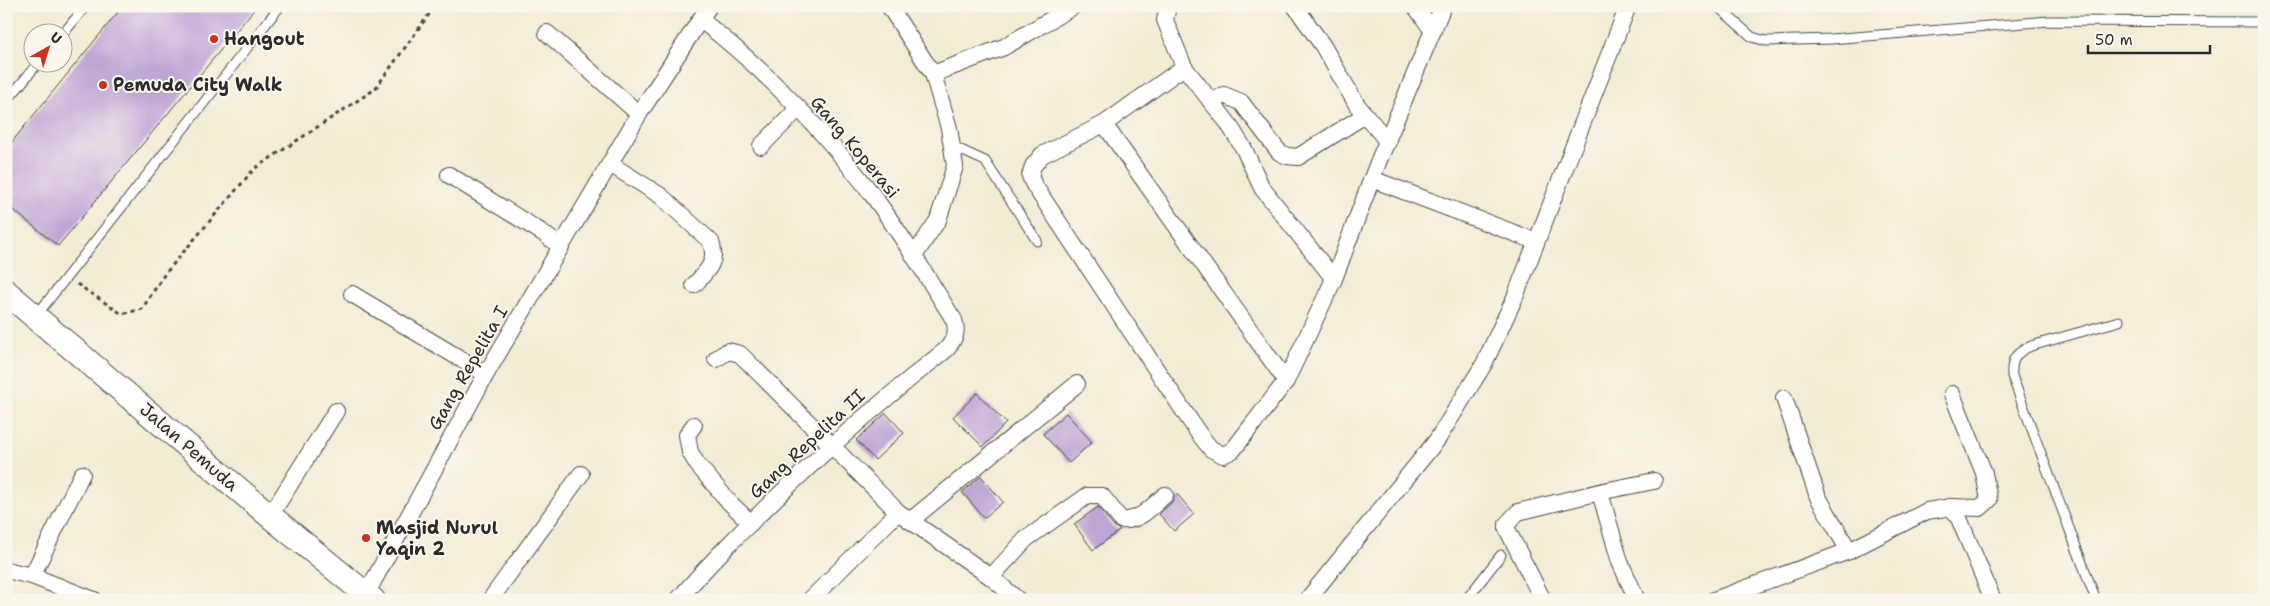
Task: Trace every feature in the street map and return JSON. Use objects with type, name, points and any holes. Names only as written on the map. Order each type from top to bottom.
[{"type":"main road","name":"Jalan Pemuda","points":[[7,297],[36,316],[367,598]]},
{"type":"street","points":[[889,6],[932,74],[949,128],[955,166],[938,220],[914,256]]},
{"type":"street","points":[[932,74],[1004,47],[1074,6]]},
{"type":"street","points":[[1168,6],[1165,20],[1184,67],[1244,149],[1262,188],[1334,279]]},
{"type":"street","points":[[1295,6],[1323,46],[1357,105],[1388,142]]},
{"type":"street","points":[[1414,6],[1432,31]]},
{"type":"street","points":[[1184,67],[1104,124],[1042,156],[1033,166],[1030,176],[1034,185],[1199,434],[1211,449],[1223,455],[1233,450],[1286,381],[1334,279],[1372,179],[1443,6]]},
{"type":"street","points":[[1307,600],[1437,440],[1484,364],[1515,298],[1535,241],[1574,150],[1628,6]]},
{"type":"street","name":"Gang Koperasi","points":[[705,13],[798,109],[871,193],[914,256],[954,320]]},
{"type":"street","name":"Gang Repelita I","points":[[367,598],[486,374],[639,114],[705,13]]},
{"type":"street","points":[[547,33],[639,114]]},
{"type":"street","points":[[1211,102],[1224,95],[1241,102],[1280,152],[1287,156],[1298,157],[1365,115]]},
{"type":"street","points":[[761,146],[798,109]]},
{"type":"street","points":[[1104,124],[1286,381]]},
{"type":"street","points":[[610,164],[661,196],[707,237],[714,251],[712,266],[694,285]]},
{"type":"street","points":[[449,175],[543,233],[561,247]]},
{"type":"street","points":[[1372,179],[1535,241]]},
{"type":"street","points":[[352,294],[486,374]]},
{"type":"street","name":"Gang Repelita II","points":[[678,600],[700,574],[832,445],[947,349],[954,340],[957,330],[954,320]]},
{"type":"street","points":[[716,359],[728,351],[740,354],[904,516],[991,577],[1018,600]]},
{"type":"street","points":[[810,600],[904,516],[1077,384]]},
{"type":"street","points":[[1714,600],[1849,551],[1926,511],[1951,507],[1980,508],[1989,500],[1984,473],[1952,394]]},
{"type":"street","points":[[1784,398],[1818,497],[1849,551]]},
{"type":"street","points":[[270,516],[336,411]]},
{"type":"street","points":[[694,425],[687,435],[690,452],[729,502],[751,523]]},
{"type":"street","points":[[32,576],[82,474]]},
{"type":"street","points":[[490,600],[581,474]]},
{"type":"street","points":[[1543,600],[1507,529],[1507,524],[1518,512],[1654,480]]},
{"type":"street","points":[[1604,491],[1602,501],[1620,562],[1637,600]]},
{"type":"street","points":[[991,577],[1026,539],[1087,496],[1102,496],[1121,520],[1130,521],[1142,516],[1165,495]]},
{"type":"street","points":[[1951,507],[1958,516],[1993,600]]},
{"type":"street","points":[[6,570],[32,576],[94,600]]},
{"type":"lane","points":[[72,23],[86,6]]},
{"type":"lane","points":[[36,316],[280,6]]},
{"type":"lane","points":[[1717,6],[1752,37],[1766,42],[1831,39],[2049,21],[2264,22]]},
{"type":"lane","points":[[6,102],[31,72]]},
{"type":"lane","points":[[952,146],[985,161],[1037,240]]},
{"type":"lane","points":[[2096,600],[2012,376],[2012,363],[2020,351],[2031,346],[2119,320]]},
{"type":"lane","points":[[1466,600],[1501,555]]},
{"type":"path","points":[[66,276],[122,314],[142,309],[164,275],[254,170],[375,89],[435,6]]},
{"type":"building","points":[[123,6],[257,6],[58,246],[6,204],[6,149],[69,72],[72,72],[72,68]]},
{"type":"building","points":[[977,393],[1006,423],[983,447],[953,417]]},
{"type":"building","points":[[886,413],[904,433],[875,460],[856,440]]},
{"type":"building","points":[[1066,413],[1092,442],[1069,463],[1043,434]]},
{"type":"building","points":[[981,476],[1003,502],[984,518],[962,492]]},
{"type":"building","points":[[1177,494],[1194,514],[1174,531],[1159,514],[1172,502]]},
{"type":"building","points":[[1098,507],[1113,526],[1120,530],[1093,550],[1074,524]]},
{"type":"place","name":"Hangout","points":[[214,39]]},
{"type":"place","name":"Pemuda City Walk","points":[[103,85]]},
{"type":"place","name":"Masjid Nurul Yaqin 2","points":[[366,538]]}]
